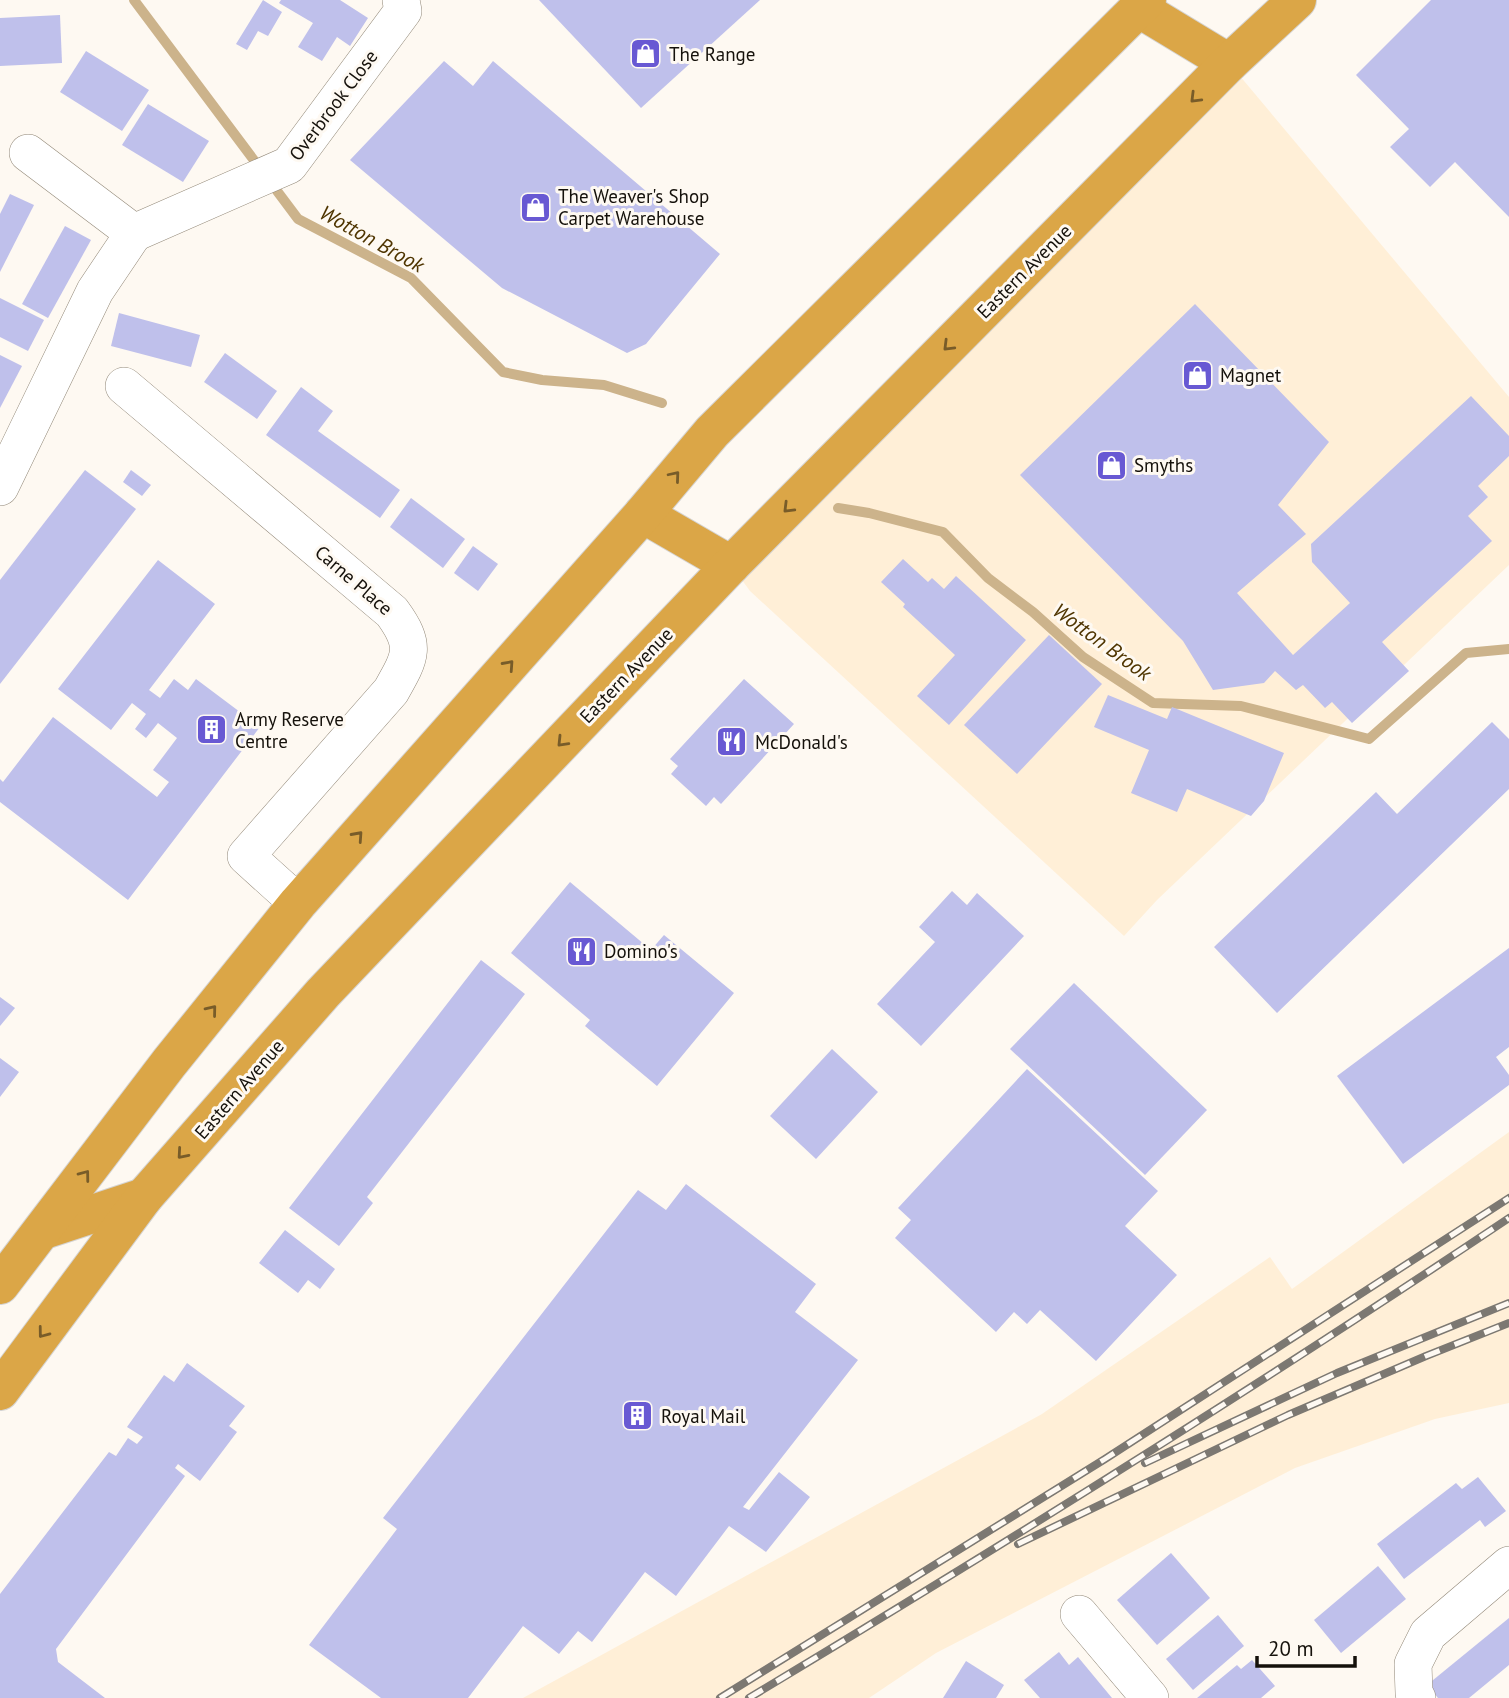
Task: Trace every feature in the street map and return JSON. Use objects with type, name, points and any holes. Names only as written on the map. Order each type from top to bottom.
[{"type":"highway","name":"Eastern Avenue","points":[[0,1391],[144,1197],[323,993],[731,565],[1229,63],[1297,0]]},
{"type":"highway","points":[[0,1285],[169,1063],[298,903],[643,514],[712,432],[1143,4],[1229,63]]},
{"type":"highway","points":[[643,514],[731,565]]},
{"type":"highway","points":[[44,1230],[144,1197]]},
{"type":"street","name":"Overbrook Close","points":[[134,233],[289,165],[402,6]]},
{"type":"street","points":[[0,487],[95,291],[134,233],[28,153]]},
{"type":"street","name":"Carne Place","points":[[124,386],[392,612],[406,631],[410,650],[391,691],[246,856],[298,903]]},
{"type":"street","points":[[1417,1698],[1414,1693],[1413,1664],[1428,1634],[1509,1565]]},
{"type":"street","points":[[1079,1614],[1150,1698]]},
{"type":"shaded area","points":[[1229,63],[1509,397],[1509,565],[1157,900],[1124,936],[750,591],[731,565]]},
{"type":"shaded area","points":[[1509,1132],[1509,1403],[1435,1419],[1295,1468],[936,1653],[869,1698],[523,1698],[1042,1414],[1270,1257],[1292,1289]]},
{"type":"building","points":[[263,0],[282,12],[268,36],[258,31],[247,50],[236,44]]},
{"type":"building","points":[[281,0],[340,0],[368,18],[350,46],[337,37],[322,61],[298,47],[313,23],[279,3]]},
{"type":"building","name":"The Range","points":[[539,0],[760,0],[641,108]]},
{"type":"building","points":[[1431,0],[1509,0],[1509,217],[1455,162],[1430,187],[1390,147],[1409,129],[1356,75]]},
{"type":"building","points":[[60,15],[62,63],[0,66],[0,18]]},
{"type":"building","points":[[86,51],[149,90],[122,131],[60,92]]},
{"type":"building","name":"The Weaver's Shop Carpet Warehouse","points":[[444,61],[473,86],[493,61],[720,254],[646,344],[627,353],[502,288],[350,160]]},
{"type":"building","points":[[148,104],[209,141],[183,182],[122,145]]},
{"type":"building","points":[[10,194],[34,205],[0,272],[0,214]]},
{"type":"building","points":[[65,226],[91,240],[48,318],[22,304]]},
{"type":"building","points":[[0,298],[44,320],[28,351],[0,337]]},
{"type":"building","points":[[1195,304],[1329,442],[1278,505],[1306,534],[1237,593],[1293,655],[1350,603],[1312,562],[1311,544],[1471,396],[1509,436],[1509,456],[1478,486],[1488,497],[1468,516],[1492,541],[1382,642],[1409,671],[1352,723],[1332,702],[1325,708],[1303,685],[1296,690],[1275,671],[1264,683],[1213,690],[1183,641],[1020,475]]},
{"type":"building","points":[[119,313],[200,335],[191,367],[111,346]]},
{"type":"building","points":[[225,353],[277,391],[257,419],[204,382]]},
{"type":"building","points":[[0,355],[22,366],[0,408]]},
{"type":"building","points":[[301,387],[333,411],[318,431],[400,490],[380,518],[266,435]]},
{"type":"building","points":[[85,470],[136,509],[0,684],[0,580]]},
{"type":"building","points":[[131,470],[151,485],[142,496],[123,482]]},
{"type":"building","points":[[411,498],[465,539],[443,568],[390,527]]},
{"type":"building","points":[[473,546],[498,564],[478,591],[454,573]]},
{"type":"building","points":[[903,559],[928,582],[932,578],[944,589],[956,576],[1026,640],[949,725],[917,696],[955,655],[903,607],[905,604],[881,582]]},
{"type":"building","name":"Army Reserve Centre","points":[[158,560],[215,604],[149,690],[160,698],[174,679],[188,690],[196,679],[260,727],[128,900],[0,802],[0,779],[3,782],[53,717],[157,797],[169,782],[153,770],[177,738],[158,723],[146,738],[135,729],[146,714],[132,703],[111,730],[58,689]]},
{"type":"building","points":[[1049,635],[1102,684],[1017,774],[964,725]]},
{"type":"building","name":"McDonald's","points":[[744,679],[794,724],[721,804],[714,797],[706,806],[671,774],[678,766],[670,759]]},
{"type":"building","points":[[1108,695],[1167,719],[1172,707],[1284,753],[1264,801],[1251,816],[1187,789],[1177,812],[1131,793],[1149,750],[1094,727]]},
{"type":"building","points":[[1492,722],[1509,739],[1509,789],[1277,1013],[1214,947],[1376,792],[1397,814]]},
{"type":"building","points":[[570,882],[651,950],[664,935],[734,993],[657,1086],[585,1026],[590,1020],[511,953]]},
{"type":"building","points":[[952,891],[967,905],[977,893],[1024,936],[921,1046],[877,1004],[935,942],[919,927]]},
{"type":"building","points":[[1509,948],[1509,1047],[1496,1057],[1509,1075],[1509,1085],[1403,1164],[1337,1076]]},
{"type":"building","points":[[481,960],[525,994],[367,1197],[373,1203],[339,1246],[289,1208]]},
{"type":"building","points":[[1074,983],[1207,1110],[1145,1175],[1010,1049]]},
{"type":"building","points":[[0,997],[15,1008],[0,1026]]},
{"type":"building","points":[[832,1049],[878,1092],[816,1159],[770,1116]]},
{"type":"building","points":[[0,1058],[19,1072],[0,1097]]},
{"type":"building","points":[[1027,1069],[1158,1191],[1125,1226],[1177,1275],[1096,1361],[1040,1310],[1027,1324],[1014,1312],[996,1332],[895,1238],[911,1220],[898,1208]]},
{"type":"building","name":"Royal Mail","points":[[686,1184],[816,1284],[795,1312],[858,1360],[743,1507],[749,1510],[779,1472],[810,1497],[766,1552],[729,1526],[676,1596],[645,1572],[592,1642],[578,1631],[559,1654],[523,1626],[468,1698],[381,1698],[309,1645],[397,1529],[383,1518],[638,1190],[666,1210]]},
{"type":"building","points":[[285,1230],[335,1269],[320,1289],[308,1280],[298,1293],[259,1263]]},
{"type":"building","points":[[187,1363],[245,1406],[229,1426],[237,1432],[200,1481],[178,1464],[175,1468],[185,1476],[56,1649],[58,1662],[105,1698],[0,1698],[0,1594],[109,1452],[116,1456],[128,1438],[137,1444],[143,1437],[127,1427],[164,1375],[174,1382]]},
{"type":"building","points":[[1478,1477],[1506,1511],[1485,1527],[1480,1520],[1404,1579],[1377,1544],[1456,1483],[1462,1489]]},
{"type":"building","points":[[1171,1553],[1210,1598],[1157,1645],[1117,1600]]},
{"type":"building","points":[[1378,1566],[1406,1599],[1341,1653],[1314,1620]]},
{"type":"building","points":[[1218,1615],[1244,1646],[1193,1690],[1166,1659]]},
{"type":"building","points":[[1509,1618],[1509,1665],[1469,1698],[1438,1698],[1427,1685]]},
{"type":"building","points":[[1059,1652],[1069,1665],[1078,1657],[1112,1698],[1040,1698],[1024,1680]]},
{"type":"building","points":[[1252,1660],[1275,1686],[1261,1698],[1197,1698],[1237,1665],[1241,1669]]},
{"type":"building","points":[[966,1661],[1004,1685],[996,1698],[943,1698]]},
{"type":"waterway","name":"Wotton Brook","points":[[134,0],[298,219],[411,278],[503,372],[542,380],[604,385],[662,403]]},
{"type":"waterway","name":"Wotton Brook","points":[[838,508],[943,532],[988,578],[1033,612],[1083,657],[1153,703],[1241,706],[1369,739],[1466,653],[1509,649]]},
{"type":"railway","points":[[720,1698],[1105,1459],[1509,1198]]},
{"type":"railway","points":[[749,1698],[1132,1463],[1509,1218]]},
{"type":"railway","points":[[1145,1463],[1337,1373],[1509,1303]]},
{"type":"railway","points":[[1018,1544],[1288,1415],[1509,1323]]},
{"type":"place","name":"The Range","points":[[646,54]]},
{"type":"place","name":"The Weaver's Shop Carpet Warehouse","points":[[535,207]]},
{"type":"place","name":"Magnet","points":[[1197,375]]},
{"type":"place","name":"Smyths","points":[[1111,465]]},
{"type":"place","name":"Army Reserve Centre","points":[[212,730]]},
{"type":"place","name":"McDonald's","points":[[732,742]]},
{"type":"place","name":"Domino's","points":[[581,951]]},
{"type":"place","name":"Royal Mail","points":[[638,1416]]}]
